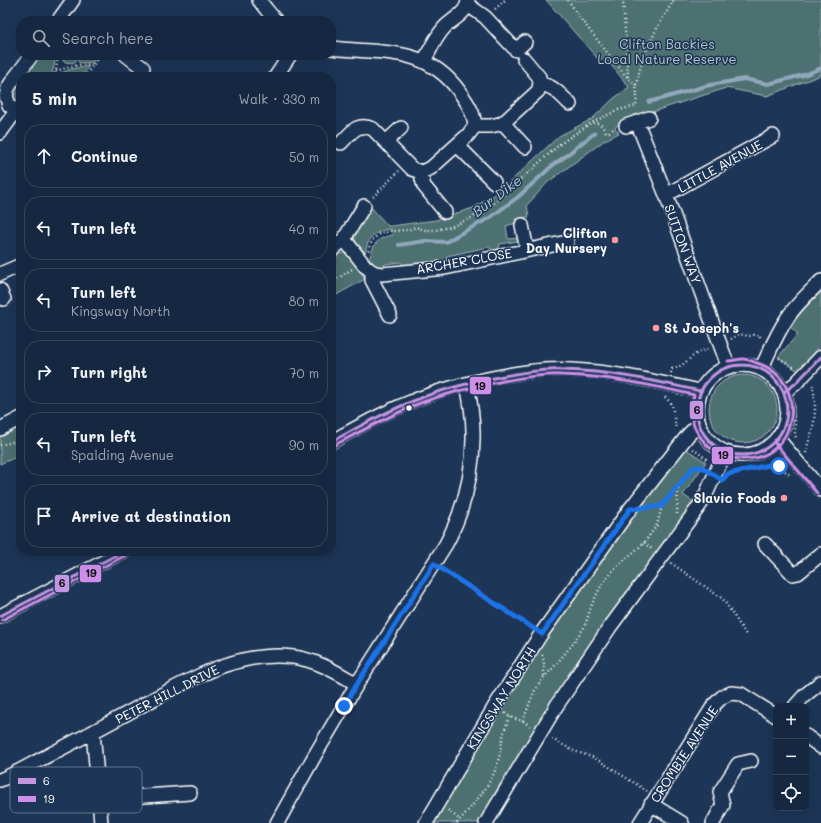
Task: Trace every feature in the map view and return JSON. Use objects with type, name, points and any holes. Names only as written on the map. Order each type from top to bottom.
[{"type":"street","points":[[259,0],[272,16]]},
{"type":"street","points":[[63,16],[68,2]]},
{"type":"street","points":[[424,61],[432,45],[444,28],[460,14],[468,2],[516,50],[524,42]]},
{"type":"street","points":[[336,48],[390,52],[424,61],[440,70],[454,84],[469,105],[474,118],[475,126],[468,135],[431,168],[421,172],[412,169],[406,164],[374,129],[368,126],[360,126],[341,143]]},
{"type":"street","points":[[19,72],[28,60]]},
{"type":"street","points":[[133,60],[143,68]]},
{"type":"street","points":[[279,72],[287,60]]},
{"type":"street","points":[[475,126],[491,126],[503,123],[538,91],[540,84],[539,77],[524,60]]},
{"type":"street","points":[[16,76],[8,88],[6,96],[9,105],[16,111]]},
{"type":"street","points":[[540,84],[548,85],[570,104]]},
{"type":"street","points":[[0,133],[16,115]]},
{"type":"street","name":"SUTTON WAY","points":[[637,122],[666,195],[728,366]]},
{"type":"street","points":[[503,123],[525,147]]},
{"type":"street","points":[[386,142],[401,128]]},
{"type":"street","name":"LITTLE AVENUE","points":[[666,195],[773,136]]},
{"type":"street","points":[[457,145],[494,182]]},
{"type":"street","points":[[421,172],[424,186],[445,212]]},
{"type":"street","points":[[336,246],[344,239],[364,206]]},
{"type":"street","name":"ARCHER CLOSE","points":[[522,225],[527,250]]},
{"type":"street","points":[[344,239],[365,266],[372,272],[372,280],[390,315]]},
{"type":"street","name":"ARCHER CLOSE","points":[[372,272],[382,274],[445,268],[567,242]]},
{"type":"street","points":[[0,274],[16,267]]},
{"type":"street","points":[[761,370],[786,319],[794,308],[821,281]]},
{"type":"street","points":[[785,397],[795,384],[821,357]]},
{"type":"street","points":[[743,364],[761,370],[775,378],[785,397],[787,412],[784,428],[778,439],[760,452],[745,455],[725,452],[713,445],[706,438],[698,424],[696,404],[700,391],[708,379],[717,371],[728,366],[743,364]]},
{"type":"street","points":[[336,439],[401,406],[432,394],[467,384],[518,373],[570,370],[596,371],[700,391]]},
{"type":"street","points":[[277,823],[357,684],[434,564],[456,526],[470,481],[472,458],[474,431],[467,384]]},
{"type":"street","points":[[0,429],[16,421]]},
{"type":"street","name":"KINGSWAY NORTH","points":[[426,823],[495,706],[533,646],[630,509],[688,434],[698,424]]},
{"type":"street","points":[[778,439],[821,490]]},
{"type":"street","points":[[486,823],[540,732],[558,705],[606,634],[700,505],[720,472],[725,452]]},
{"type":"street","points":[[765,544],[793,574],[798,573],[821,554]]},
{"type":"street","points":[[0,616],[114,556]]},
{"type":"street","name":"PETER HILL DRIVE","points":[[25,767],[196,677],[219,667],[247,659],[278,656],[310,660],[325,666],[357,684]]},
{"type":"street","points":[[798,703],[821,682]]},
{"type":"street","name":"CROMBIE AVENUE","points":[[640,823],[653,800],[714,705],[722,697],[731,693],[741,694],[773,714]]},
{"type":"street","points":[[93,732],[97,767]]},
{"type":"street","points":[[809,738],[821,747]]},
{"type":"street","points":[[713,823],[723,805],[720,792],[738,764],[751,761]]},
{"type":"street","name":"PETER HILL DRIVE","points":[[0,780],[10,775]]},
{"type":"street","points":[[142,796],[190,793]]},
{"type":"street","points":[[653,800],[682,823]]},
{"type":"street","points":[[101,813],[101,823]]},
{"type":"path","points":[[568,0],[583,22],[625,75],[636,85]]},
{"type":"path","points":[[623,0],[628,78]]},
{"type":"path","points":[[591,123],[597,122],[602,124],[606,132],[609,132],[615,128],[637,122],[636,85],[643,57],[658,26],[674,0]]},
{"type":"path","points":[[57,60],[56,71],[70,67],[94,64]]},
{"type":"path","points":[[88,72],[97,60]]},
{"type":"path","points":[[389,231],[408,230],[416,227],[424,230],[436,230],[453,226],[474,216],[492,205],[560,144],[591,123],[618,110],[636,106]]},
{"type":"path","points":[[364,206],[406,164]]},
{"type":"path","points":[[720,472],[677,436],[672,404],[665,397],[672,369],[677,368],[687,362],[697,353],[728,341],[740,334],[749,336],[759,334],[763,346],[804,374],[811,381],[814,389],[815,400],[814,422],[807,445],[806,457],[802,453]]},
{"type":"path","points":[[785,397],[795,419],[796,440]]},
{"type":"path","points":[[0,445],[16,441]]},
{"type":"path","points":[[523,721],[535,690],[544,677],[572,645],[584,626],[592,604],[601,586],[614,569],[644,543],[657,526],[662,506],[693,468],[702,467],[720,472],[769,465],[779,466],[796,480],[806,472]]},
{"type":"path","points":[[630,509],[662,506]]},
{"type":"path","points":[[644,543],[723,599],[747,636]]},
{"type":"path","points":[[434,564],[542,634]]},
{"type":"path","points":[[533,646],[540,651],[544,661],[544,677]]},
{"type":"path","points":[[495,706],[510,717],[523,721],[574,751],[595,758],[653,800]]},
{"type":"path","points":[[457,823],[485,789],[496,767],[506,724],[510,717]]},
{"type":"green space","name":"Clifton Backies Local Nature Reserve","points":[[546,0],[821,0],[821,75],[767,96],[726,88],[651,113],[637,115],[619,123],[615,128],[619,133],[605,140],[548,182],[527,205],[529,217],[515,219],[516,223],[506,226],[508,239],[519,238],[518,241],[500,244],[498,251],[494,251],[488,247],[447,256],[445,262],[405,268],[401,262],[385,264],[383,268],[373,265],[369,260],[376,243],[382,238],[393,235],[391,229],[374,234],[368,242],[365,253],[361,247],[357,245],[354,233],[369,205],[388,226],[436,220],[473,208],[499,192],[559,136],[592,119],[613,99],[629,87],[607,60],[598,59]]},
{"type":"green space","points":[[35,60],[55,60],[52,72],[27,72]]},
{"type":"green space","points":[[63,60],[77,60],[73,63],[64,62]]},
{"type":"green space","points":[[78,60],[95,60],[93,62],[79,63]]},
{"type":"green space","points":[[89,66],[85,72],[64,72],[71,69]]},
{"type":"green space","points":[[16,88],[16,104],[12,98]]},
{"type":"green space","points":[[344,253],[352,255],[365,279],[336,295],[336,254]]},
{"type":"green space","points":[[821,291],[821,345],[798,371],[778,357],[798,334],[788,325]]},
{"type":"green space","points":[[743,375],[756,377],[767,385],[775,396],[777,409],[775,422],[767,433],[756,441],[743,443],[730,441],[719,433],[711,422],[709,409],[711,396],[719,385],[730,377]]},
{"type":"green space","points":[[16,427],[16,457],[0,464],[0,436]]},
{"type":"green space","points":[[683,447],[706,462],[683,495],[694,502],[552,701],[494,795],[479,823],[431,823],[553,626]]},
{"type":"waterway","name":"Bur Dike","points":[[649,102],[710,85],[744,79],[768,84],[807,74],[821,68]]},
{"type":"waterway","name":"Bur Dike","points":[[399,245],[425,241],[446,242],[488,219],[518,197],[553,165],[595,133]]},
{"type":"transit line","name":"6","points":[[784,392],[795,384],[821,357]]},
{"type":"transit line","name":"19","points":[[336,444],[378,422],[423,402],[442,396],[470,388],[515,379],[562,375],[596,377],[694,395],[692,407],[693,422],[697,433],[708,446],[721,454],[734,458],[743,459],[762,456],[776,447],[786,434],[791,418],[791,401],[785,385],[774,372],[749,360],[743,359],[728,361]]},
{"type":"transit line","name":"6","points":[[742,365],[759,368],[774,378],[784,393],[787,410],[784,427],[774,442],[759,452],[742,455],[725,452],[710,442],[700,427],[697,410],[700,393],[710,378],[725,368],[742,365]]},
{"type":"transit line","name":"6","points":[[336,439],[386,413],[430,394],[469,383],[531,372],[555,370],[615,374],[700,391]]},
{"type":"transit line","name":"19","points":[[774,442],[817,493]]},
{"type":"transit line","name":"6","points":[[0,616],[114,556]]},
{"type":"transit line","name":"19","points":[[2,620],[124,556]]},
{"type":"place","name":"Clifton Day Nursery","points":[[615,240]]},
{"type":"place","name":"St Joseph's","points":[[656,328]]},
{"type":"place","name":"Slavic Foods","points":[[784,498]]},
{"type":"route","points":[[344,706],[434,564],[542,634],[630,509],[662,506],[693,468],[702,467],[722,480],[728,474],[769,465],[779,466]]}]
